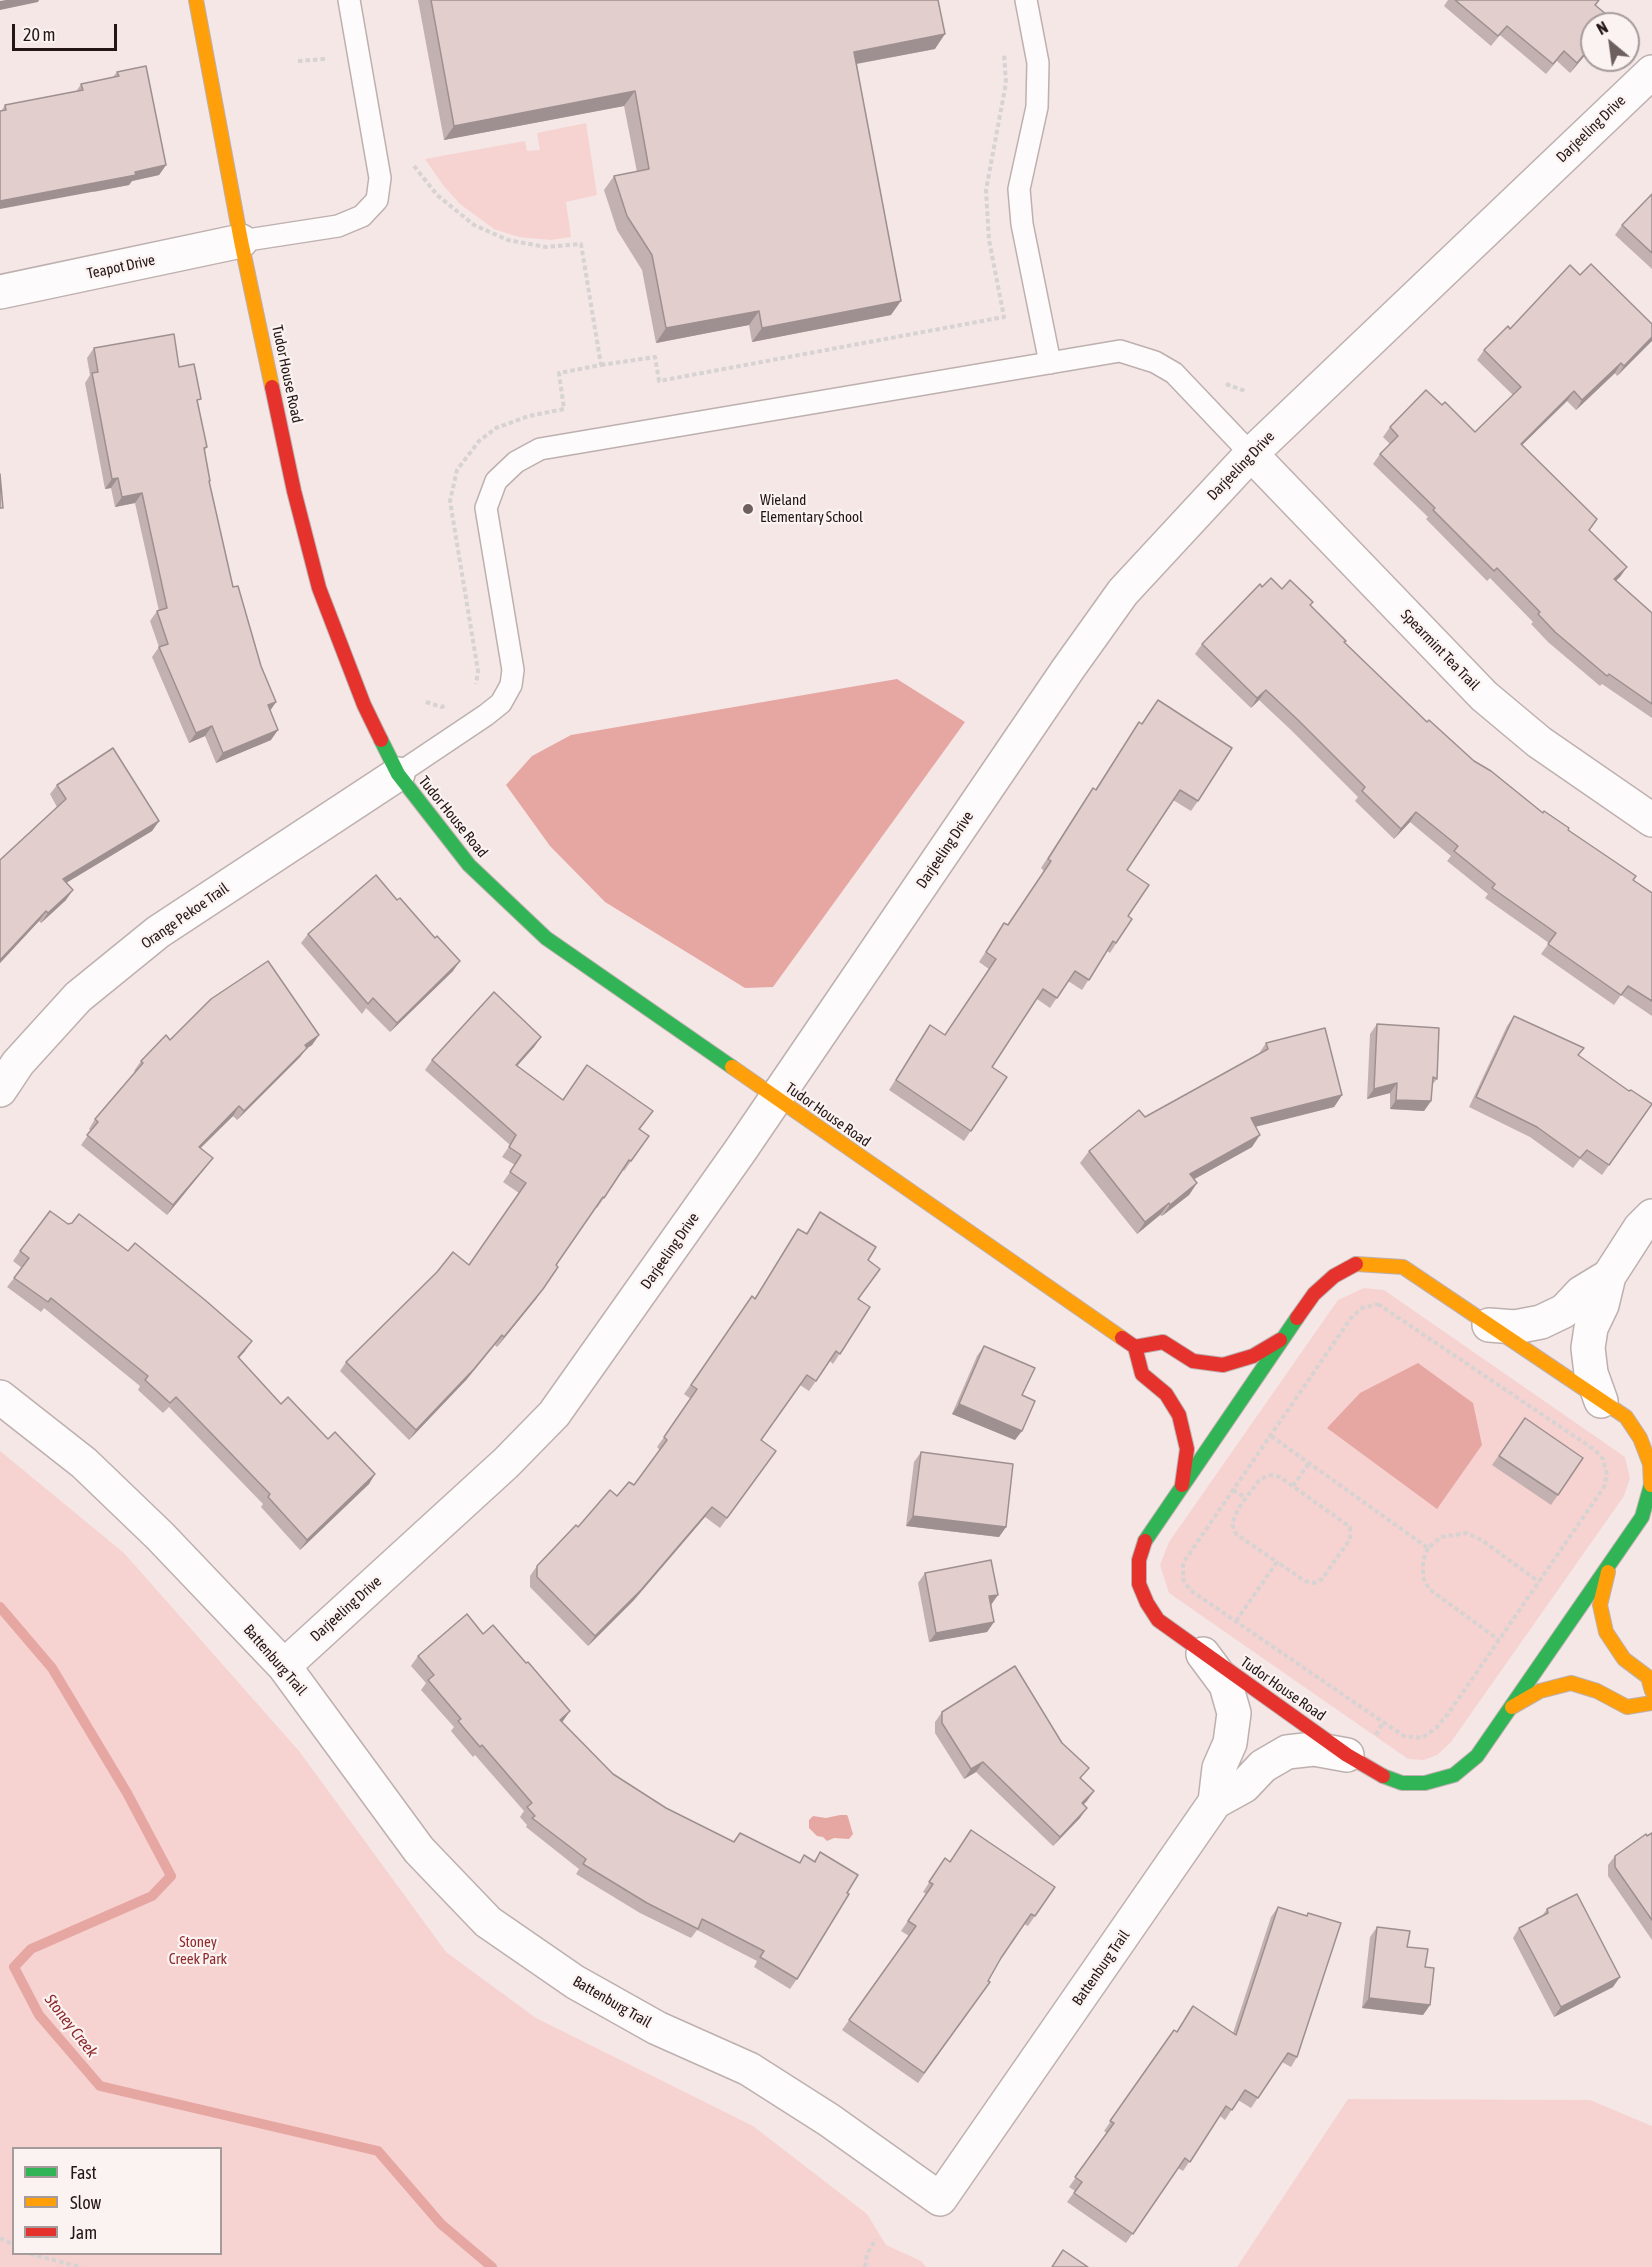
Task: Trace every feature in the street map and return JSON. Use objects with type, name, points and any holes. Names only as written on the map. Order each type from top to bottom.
[{"type":"street","name":"Tudor House Road","points":[[196,0],[241,241],[294,491],[319,588],[364,705],[398,774],[469,865],[546,938],[1135,1347],[1142,1374],[1166,1394],[1179,1415],[1187,1449],[1182,1485]]},
{"type":"street","name":"Darjeeling Drive","points":[[284,1666],[506,1463],[554,1414],[776,1099],[1068,669],[1123,592],[1251,454],[1652,72]]},
{"type":"street","name":"Teapot Drive","points":[[0,292],[241,241]]},
{"type":"street","name":"Spearmint Tea Trail","points":[[1251,454],[1484,696],[1539,742],[1652,820]]},
{"type":"street","name":"Orange Pekoe Trail","points":[[0,1090],[18,1063],[78,997],[158,932],[398,774]]},
{"type":"street","points":[[1601,1401],[1591,1373],[1588,1348],[1591,1328],[1602,1305],[1609,1276],[1640,1228],[1652,1216]]},
{"type":"street","name":"Tudor House Road","points":[[1356,1264],[1403,1267],[1489,1325],[1626,1417],[1640,1438],[1650,1464],[1651,1488],[1642,1517],[1477,1756],[1454,1775],[1425,1784],[1402,1783],[1376,1774],[1347,1755],[1158,1620],[1139,1584],[1139,1560],[1146,1537],[1314,1294],[1334,1276],[1356,1264]]},
{"type":"street","points":[[1489,1325],[1515,1327],[1541,1322],[1563,1311],[1581,1293],[1609,1276]]},
{"type":"street","name":"Tudor House Road","points":[[1135,1347],[1163,1342],[1193,1361],[1223,1365],[1253,1356],[1286,1335]]},
{"type":"street","name":"Battenburg Trail","points":[[0,1397],[84,1463],[160,1536],[284,1666],[419,1850],[488,1922],[575,1982],[657,2028],[749,2069],[829,2120],[940,2199],[1215,1802],[1220,1768],[1230,1743],[1234,1713],[1226,1685],[1201,1651]]},
{"type":"street","name":"Tudor House Road","points":[[1610,1564],[1600,1605],[1606,1632],[1624,1659],[1648,1677],[1652,1691]]},
{"type":"street","name":"Tudor House Road","points":[[1510,1708],[1540,1691],[1571,1683],[1597,1691],[1627,1707],[1652,1702]]},
{"type":"street","name":"Battenburg Trail","points":[[1215,1802],[1244,1786],[1263,1766],[1287,1752],[1314,1749],[1347,1755]]},
{"type":"lane","points":[[241,241],[338,226],[362,216],[377,200],[380,178],[349,0]]},
{"type":"lane","points":[[1026,0],[1038,63],[1037,107],[1019,189],[1022,224],[1050,363]]},
{"type":"lane","points":[[398,774],[501,703],[511,685],[513,670],[486,508],[496,481],[516,462],[540,449],[1120,351],[1155,362],[1174,373],[1251,454]]},
{"type":"path","points":[[298,61],[325,59]]},
{"type":"path","points":[[414,166],[437,195],[474,225],[508,240],[546,247],[581,244],[600,365]]},
{"type":"path","points":[[471,688],[477,682],[478,671],[450,501],[457,470],[479,441],[495,428],[529,416],[564,409],[559,373],[655,357],[659,381],[1004,317],[1002,301]]},
{"type":"path","points":[[426,702],[442,707],[451,703]]},
{"type":"path","points":[[1378,1304],[1595,1450],[1603,1459],[1607,1475],[1604,1487],[1448,1714],[1436,1728],[1422,1738],[1404,1736],[1190,1590],[1183,1579],[1183,1563],[1233,1490],[1351,1318],[1362,1308],[1378,1304]]},
{"type":"path","points":[[1271,1436],[1428,1548]]},
{"type":"path","points":[[1293,1486],[1310,1463]]},
{"type":"path","points":[[1271,1475],[1280,1477],[1345,1521],[1350,1527],[1350,1539],[1322,1579],[1314,1583],[1305,1581],[1236,1534],[1232,1524],[1238,1509],[1246,1498],[1260,1479],[1271,1475]]},
{"type":"path","points":[[1233,1490],[1246,1498]]},
{"type":"path","points":[[1499,1640],[1429,1589],[1423,1577],[1423,1560],[1428,1548],[1441,1537],[1467,1533],[1483,1541],[1539,1582]]},
{"type":"path","points":[[1236,1621],[1277,1562]]},
{"type":"path","points":[[865,2267],[867,2254],[876,2239]]},
{"type":"path","points":[[37,2255],[81,2267]]},
{"type":"green space","points":[[586,123],[597,195],[566,202],[571,237],[551,240],[519,237],[494,229],[460,204],[425,159],[525,141],[527,151],[540,150],[537,133]]},
{"type":"green space","points":[[1364,1288],[1384,1290],[1625,1457],[1630,1478],[1624,1496],[1451,1742],[1437,1755],[1424,1760],[1408,1759],[1169,1593],[1160,1565],[1169,1542],[1338,1300]]},
{"type":"green space","name":"Stoney Creek Park","points":[[0,1451],[124,1553],[299,1751],[446,1952],[536,2018],[753,2126],[867,2214],[886,2245],[921,2261],[926,2267],[0,2267]]},
{"type":"green space","points":[[1348,2099],[1590,2100],[1652,2126],[1652,2267],[1237,2267]]},
{"type":"shaded area","points":[[897,679],[965,722],[773,987],[745,988],[605,902],[550,846],[506,785],[532,756],[571,735]]},
{"type":"shaded area","points":[[1418,1363],[1473,1403],[1482,1445],[1437,1509],[1327,1428],[1360,1393]]},
{"type":"shaded area","points":[[840,1815],[848,1817],[853,1834],[849,1839],[834,1838],[827,1841],[817,1836],[809,1828],[809,1820],[813,1816],[826,1818]]},
{"type":"building","points":[[431,0],[938,0],[945,34],[854,52],[901,301],[762,328],[759,311],[666,328],[652,255],[627,216],[614,176],[649,169],[635,91],[454,126]]},
{"type":"building","points":[[1455,0],[1599,0],[1595,5],[1603,12],[1580,12],[1580,59],[1577,63],[1564,51],[1553,64],[1507,26],[1498,36]]},
{"type":"building","points":[[146,66],[166,165],[135,172],[136,175],[0,201],[0,111],[6,110],[5,105],[83,90],[81,84],[119,76],[117,72]]},
{"type":"building","points":[[1652,194],[1652,253],[1622,225]]},
{"type":"building","points":[[1591,264],[1652,324],[1652,337],[1624,366],[1621,363],[1582,400],[1574,391],[1521,444],[1597,519],[1589,530],[1627,567],[1614,579],[1652,613],[1652,704],[1609,674],[1607,676],[1555,632],[1538,614],[1540,612],[1497,568],[1494,571],[1380,454],[1398,436],[1390,427],[1426,390],[1442,405],[1445,402],[1475,432],[1521,387],[1484,350],[1508,326],[1510,329],[1570,265],[1580,275]]},
{"type":"building","points":[[174,334],[179,367],[194,364],[201,399],[197,400],[207,447],[204,448],[209,481],[233,587],[238,586],[261,666],[276,702],[268,705],[278,730],[223,753],[212,726],[196,733],[159,647],[168,644],[157,611],[167,608],[142,493],[122,497],[118,478],[112,479],[92,373],[98,372],[94,348]]},
{"type":"building","points":[[0,474],[3,508],[0,508]]},
{"type":"building","points":[[1271,578],[1282,589],[1290,580],[1313,602],[1310,605],[1346,641],[1344,642],[1427,722],[1429,720],[1474,761],[1491,771],[1543,813],[1544,811],[1636,876],[1633,880],[1652,893],[1652,1001],[1628,986],[1621,995],[1548,944],[1556,933],[1492,888],[1495,884],[1454,851],[1458,846],[1416,812],[1401,829],[1362,791],[1365,787],[1266,690],[1257,698],[1202,644],[1260,584],[1262,587]]},
{"type":"building","points":[[1158,700],[1232,748],[1198,801],[1180,790],[1127,870],[1149,885],[1128,916],[1132,919],[1116,943],[1113,941],[1089,980],[1075,971],[1057,998],[1043,989],[992,1067],[1007,1077],[971,1131],[896,1080],[930,1025],[945,1035],[996,959],[986,952],[1004,923],[1008,925],[1051,861],[1048,859],[1093,788],[1096,790],[1139,722],[1142,724]]},
{"type":"building","points":[[113,748],[159,821],[63,879],[73,890],[48,913],[46,911],[0,960],[0,860],[66,799],[57,785]]},
{"type":"building","points":[[376,875],[397,900],[400,898],[435,938],[437,936],[460,961],[397,1023],[373,998],[368,1004],[308,934]]},
{"type":"building","points":[[268,961],[319,1035],[305,1045],[307,1048],[244,1111],[239,1106],[199,1147],[213,1158],[173,1205],[87,1135],[98,1122],[95,1119],[143,1063],[141,1061],[166,1035],[170,1040],[211,999]]},
{"type":"building","points":[[494,992],[541,1037],[516,1065],[563,1100],[587,1065],[653,1111],[639,1129],[649,1136],[603,1197],[556,1265],[558,1267],[543,1289],[504,1337],[502,1335],[474,1369],[416,1430],[346,1362],[437,1272],[453,1252],[469,1265],[526,1183],[510,1172],[521,1155],[509,1147],[516,1135],[432,1060]]},
{"type":"building","points":[[1514,1016],[1584,1048],[1578,1055],[1629,1091],[1631,1090],[1652,1104],[1609,1165],[1587,1150],[1580,1158],[1537,1127],[1476,1097]]},
{"type":"building","points":[[1377,1024],[1439,1028],[1437,1079],[1433,1077],[1431,1101],[1396,1100],[1397,1083],[1374,1089]]},
{"type":"building","points":[[1325,1028],[1342,1095],[1251,1118],[1260,1135],[1190,1174],[1197,1183],[1145,1222],[1089,1151],[1139,1110],[1145,1117],[1268,1049],[1266,1043]]},
{"type":"building","points":[[50,1211],[68,1224],[72,1223],[79,1214],[128,1251],[135,1243],[252,1341],[238,1357],[281,1404],[288,1397],[328,1439],[335,1432],[375,1474],[307,1540],[268,1497],[270,1494],[176,1397],[170,1403],[145,1380],[148,1376],[51,1298],[48,1302],[14,1278],[29,1258],[20,1251]]},
{"type":"building","points":[[820,1212],[876,1247],[868,1260],[880,1269],[858,1299],[870,1307],[840,1354],[836,1351],[816,1381],[807,1375],[761,1440],[776,1451],[727,1518],[712,1507],[641,1590],[595,1636],[537,1577],[537,1566],[576,1525],[578,1527],[610,1490],[617,1496],[629,1482],[634,1485],[667,1440],[664,1437],[697,1389],[691,1385],[752,1296],[755,1299],[798,1229],[807,1234]]},
{"type":"building","points":[[984,1346],[1035,1368],[1022,1395],[1035,1401],[1022,1431],[959,1404]]},
{"type":"building","points":[[1525,1418],[1583,1458],[1558,1495],[1499,1456]]},
{"type":"building","points":[[921,1452],[1013,1464],[1006,1527],[913,1516]]},
{"type":"building","points":[[991,1560],[998,1595],[989,1596],[994,1622],[936,1633],[925,1573]]},
{"type":"building","points":[[467,1614],[483,1634],[493,1625],[526,1663],[528,1662],[570,1711],[560,1720],[613,1774],[666,1808],[734,1842],[740,1833],[800,1863],[804,1855],[815,1862],[820,1852],[858,1875],[847,1893],[849,1894],[797,1979],[760,1957],[764,1951],[702,1919],[698,1929],[647,1903],[583,1864],[586,1859],[532,1818],[535,1816],[527,1807],[532,1803],[458,1721],[461,1719],[428,1680],[434,1675],[418,1656]]},
{"type":"building","points":[[1015,1666],[1062,1743],[1089,1768],[1080,1778],[1094,1791],[1082,1803],[1087,1808],[1060,1837],[983,1762],[971,1769],[942,1723],[942,1712]]},
{"type":"building","points":[[971,1830],[1055,1887],[1035,1916],[1031,1914],[1001,1958],[988,1981],[990,1982],[924,2073],[849,2020],[916,1926],[908,1921],[933,1884],[929,1882],[945,1858],[950,1862]]},
{"type":"building","points":[[1652,1833],[1652,1920],[1615,1867],[1615,1856],[1646,1834],[1647,1836]]},
{"type":"building","points":[[1577,1894],[1620,1977],[1561,2007],[1519,1928],[1548,1913],[1547,1909]]},
{"type":"building","points":[[1278,1907],[1341,1923],[1297,2057],[1288,2053],[1258,2098],[1245,2090],[1232,2110],[1226,2106],[1190,2162],[1185,2158],[1133,2234],[1074,2193],[1082,2182],[1075,2177],[1114,2123],[1110,2121],[1174,2030],[1177,2032],[1193,2006],[1236,2035]]},
{"type":"building","points":[[1377,1927],[1410,1931],[1407,1947],[1428,1949],[1425,1967],[1434,1968],[1430,2005],[1369,1998]]},
{"type":"building","points":[[1063,2250],[1088,2267],[1052,2267]]},
{"type":"waterway","name":"Stoney Creek","points":[[0,1607],[52,1668],[127,1793],[171,1876],[152,1896],[31,1949],[14,1967],[39,2015],[100,2086],[378,2151],[441,2224],[492,2267]]},
{"type":"traffic: fast","points":[[381,740],[398,774],[469,865],[546,938],[732,1067]]},
{"type":"traffic: fast","points":[[1145,1541],[1297,1318]]},
{"type":"traffic: fast","points":[[1383,1776],[1402,1783],[1425,1783],[1454,1775],[1477,1756],[1642,1517],[1651,1485]]},
{"type":"traffic: slow","points":[[196,0],[241,241],[272,387]]},
{"type":"traffic: slow","points":[[732,1067],[1122,1338]]},
{"type":"traffic: slow","points":[[1356,1264],[1403,1267],[1626,1417],[1640,1438],[1650,1464],[1651,1485]]},
{"type":"traffic: slow","points":[[1608,1572],[1600,1605],[1606,1632],[1624,1659],[1648,1677],[1652,1691]]},
{"type":"traffic: slow","points":[[1512,1707],[1540,1691],[1571,1683],[1597,1691],[1627,1707],[1652,1703]]},
{"type":"traffic: jam","points":[[272,387],[294,491],[319,588],[364,705],[381,740]]},
{"type":"traffic: jam","points":[[1297,1318],[1314,1294],[1334,1276],[1356,1264]]},
{"type":"traffic: jam","points":[[1122,1338],[1135,1347],[1142,1374],[1166,1394],[1179,1415],[1187,1449],[1182,1485]]},
{"type":"traffic: jam","points":[[1135,1347],[1163,1342],[1193,1361],[1223,1365],[1253,1356],[1280,1340]]},
{"type":"traffic: jam","points":[[1145,1541],[1139,1560],[1139,1584],[1158,1620],[1347,1755],[1383,1776]]},
{"type":"place","name":"Wieland Elementary School","points":[[748,509]]}]
